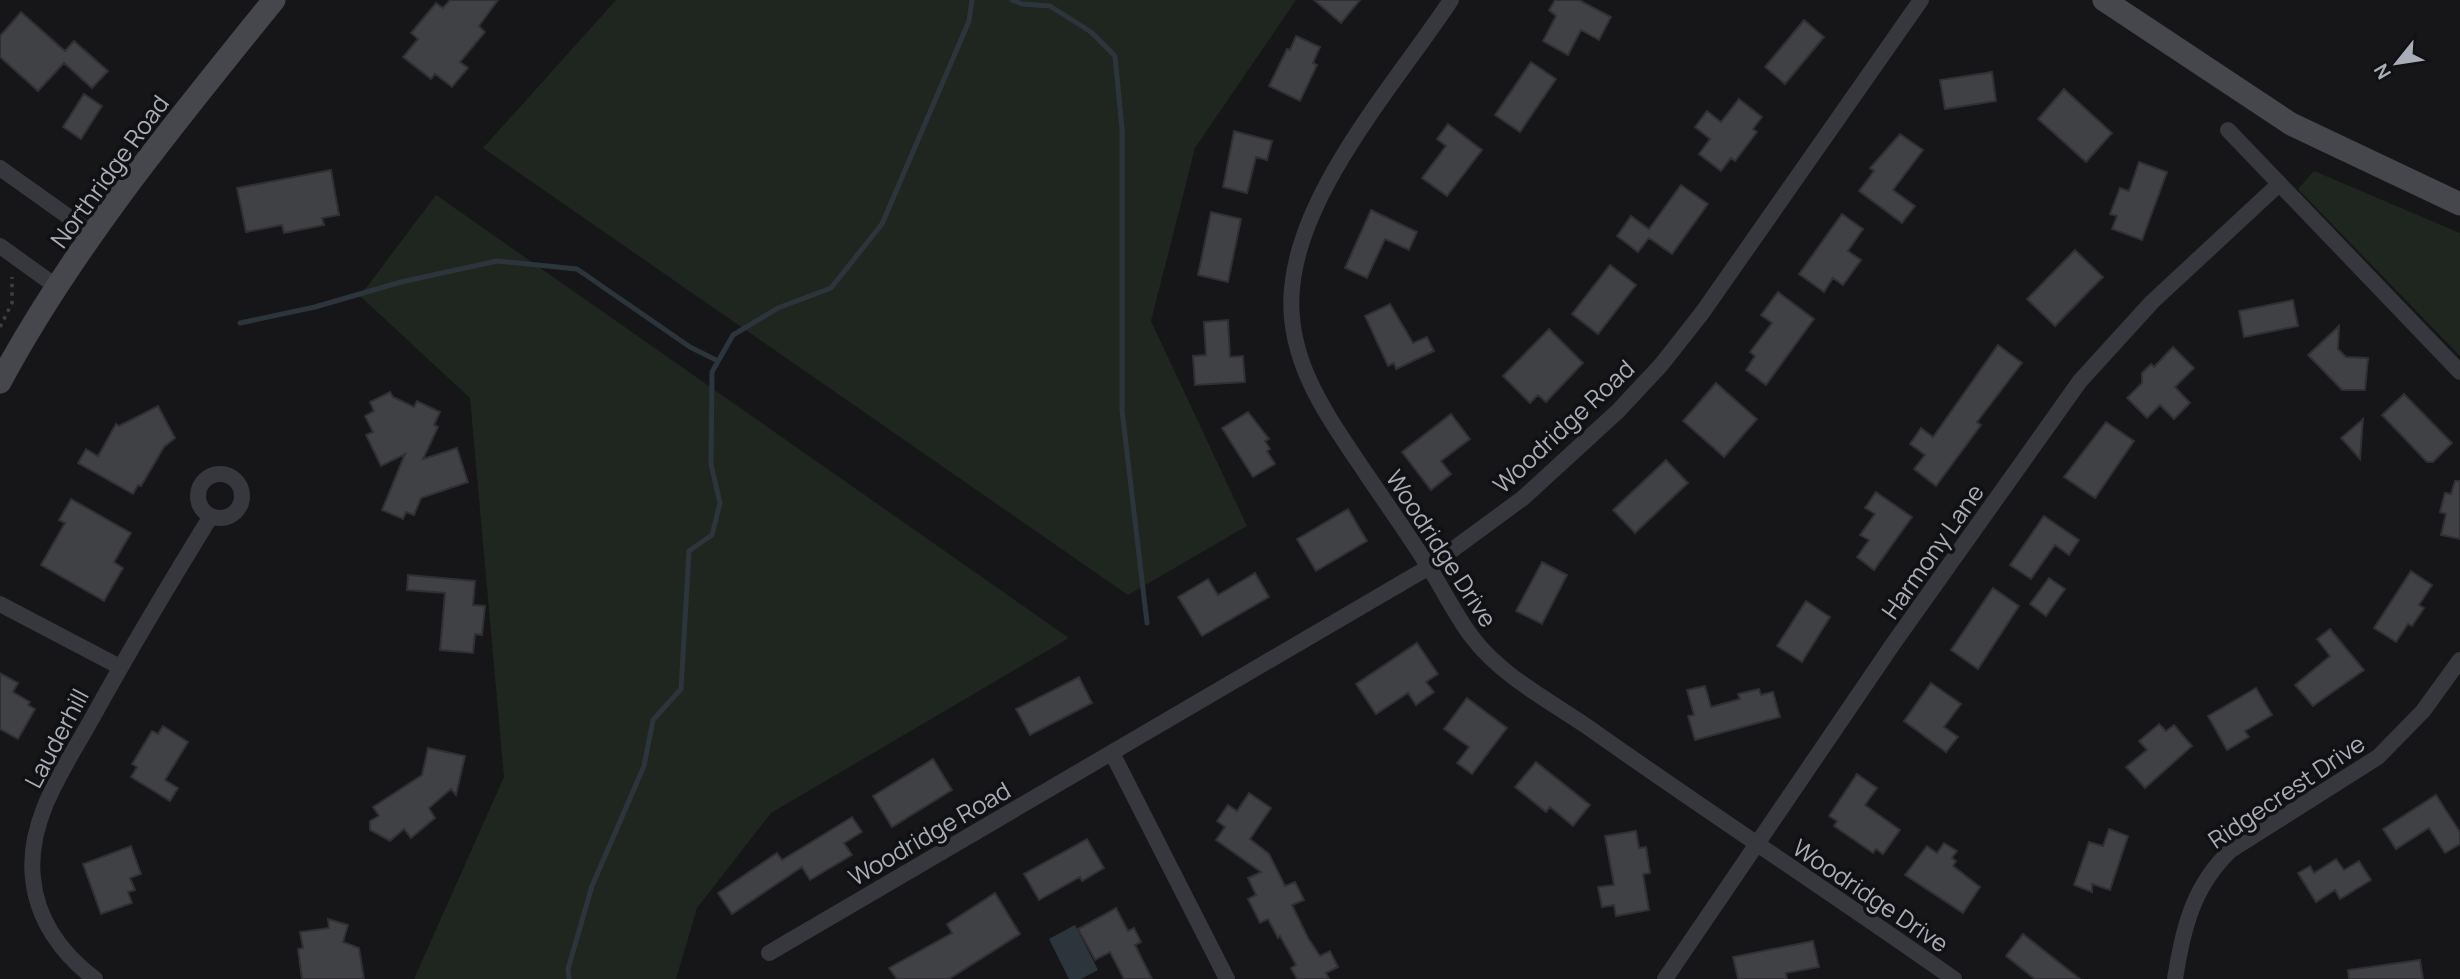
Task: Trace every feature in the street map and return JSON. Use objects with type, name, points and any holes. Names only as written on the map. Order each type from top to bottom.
[{"type":"main road","name":"Northridge Road","points":[[0,382],[57,287],[121,195],[274,0]]},
{"type":"main road","points":[[2104,0],[2291,124],[2460,204]]},
{"type":"street","name":"Woodridge Drive","points":[[1451,0],[1339,163],[1316,203],[1300,244],[1292,288],[1293,332],[1306,374],[1325,412],[1429,567],[1472,637],[1518,680],[1954,979]]},
{"type":"street","name":"Woodridge Road","points":[[769,953],[1429,567],[1473,538],[1533,489],[1618,411],[1661,365],[1717,292],[1921,0]]},
{"type":"street","points":[[2228,130],[2460,372]]},
{"type":"street","points":[[0,168],[94,235]]},
{"type":"street","name":"Harmony Lane","points":[[1665,979],[1886,656],[2080,381],[2152,302],[2278,185]]},
{"type":"street","points":[[0,246],[57,287]]},
{"type":"street","name":"Lauderhill","points":[[95,979],[52,937],[36,897],[32,876],[36,833],[59,773],[211,516]]},
{"type":"street","points":[[0,604],[120,667]]},
{"type":"street","name":"Ridgecrest Drive","points":[[2175,979],[2192,904],[2215,865],[2231,850],[2378,757],[2423,711],[2460,660]]},
{"type":"street","points":[[1112,753],[1227,979]]},
{"type":"path","points":[[0,327],[12,303],[14,279],[7,271]]},
{"type":"shaded area","points":[[616,0],[1296,0],[1195,148],[1151,321],[1247,526],[1128,595],[483,148]]},
{"type":"shaded area","points":[[2314,171],[2460,233],[2460,356],[2298,189]]},
{"type":"shaded area","points":[[436,195],[1069,638],[771,813],[697,908],[676,979],[414,979],[504,777],[470,398],[360,296]]},
{"type":"shaded area","points":[[1075,925],[1098,970],[1081,979],[1069,979],[1049,939]]},
{"type":"building","points":[[450,0],[498,0],[479,26],[485,32],[460,62],[468,68],[452,87],[435,74],[431,79],[403,57],[418,39],[411,33],[436,3],[443,8]]},
{"type":"building","points":[[1314,0],[1360,0],[1341,23]]},
{"type":"building","points":[[1555,0],[1579,0],[1611,17],[1599,40],[1581,30],[1568,55],[1543,41],[1556,16],[1549,10]]},
{"type":"building","points":[[21,12],[65,51],[74,41],[108,71],[92,88],[64,63],[38,91],[0,57],[0,36]]},
{"type":"building","points":[[1804,20],[1824,37],[1785,84],[1765,67]]},
{"type":"building","points":[[1296,36],[1320,47],[1313,63],[1317,65],[1300,101],[1269,86]]},
{"type":"building","points":[[1531,62],[1556,79],[1520,132],[1495,115]]},
{"type":"building","points":[[1992,72],[1996,101],[1945,109],[1940,80]]},
{"type":"building","points":[[2064,89],[2112,133],[2086,162],[2038,119]]},
{"type":"building","points":[[84,94],[102,106],[81,139],[63,127]]},
{"type":"building","points":[[1739,99],[1762,117],[1753,129],[1757,132],[1735,161],[1731,158],[1721,171],[1699,154],[1710,139],[1695,127],[1707,111],[1721,122]]},
{"type":"building","points":[[1448,124],[1482,150],[1447,196],[1422,178],[1446,146],[1437,139]]},
{"type":"building","points":[[1234,131],[1272,141],[1267,160],[1256,157],[1247,193],[1223,187]]},
{"type":"building","points":[[1900,134],[1923,150],[1893,190],[1915,206],[1902,223],[1859,191],[1874,171],[1870,168]]},
{"type":"building","points":[[2139,162],[2167,172],[2142,240],[2112,229],[2117,216],[2110,214],[2120,188],[2129,191]]},
{"type":"building","points":[[331,170],[339,215],[322,218],[324,225],[284,233],[282,225],[246,232],[237,188]]},
{"type":"building","points":[[1681,185],[1708,204],[1672,254],[1649,238],[1638,252],[1617,236],[1631,216],[1649,229]]},
{"type":"building","points":[[1371,210],[1417,232],[1409,250],[1385,239],[1367,278],[1345,268]]},
{"type":"building","points":[[1211,212],[1241,219],[1228,282],[1198,275]]},
{"type":"building","points":[[1842,214],[1863,229],[1848,251],[1861,260],[1843,285],[1833,278],[1824,292],[1799,274]]},
{"type":"building","points":[[2075,250],[2103,277],[2055,326],[2027,299]]},
{"type":"building","points":[[1610,265],[1636,285],[1598,334],[1572,314]]},
{"type":"building","points":[[1778,292],[1814,319],[1766,385],[1746,370],[1755,356],[1750,352],[1772,323],[1761,315]]},
{"type":"building","points":[[2293,300],[2298,326],[2244,337],[2239,311]]},
{"type":"building","points":[[1390,304],[1413,343],[1427,337],[1434,351],[1396,369],[1394,363],[1388,366],[1365,316]]},
{"type":"building","points":[[1228,320],[1230,357],[1243,356],[1245,382],[1195,385],[1193,356],[1206,355],[1204,322]]},
{"type":"building","points":[[2339,326],[2338,349],[2346,357],[2368,358],[2365,390],[2342,390],[2308,355]]},
{"type":"building","points":[[1549,329],[1583,363],[1546,402],[1538,395],[1530,403],[1503,376]]},
{"type":"building","points":[[1998,345],[2022,363],[1977,422],[1981,425],[1936,486],[1914,469],[1925,455],[1910,444],[1921,428],[1933,437]]},
{"type":"building","points":[[2173,347],[2194,368],[2175,387],[2190,403],[2174,419],[2160,405],[2147,418],[2127,398],[2142,383],[2142,373],[2151,364],[2154,367]]},
{"type":"building","points":[[1716,383],[1757,419],[1724,457],[1683,421]]},
{"type":"building","points":[[390,392],[393,397],[414,407],[417,401],[440,412],[434,425],[438,427],[423,459],[457,448],[468,482],[421,498],[414,515],[406,512],[403,519],[382,510],[405,454],[381,466],[366,435],[373,432],[365,416],[374,411],[370,402]]},
{"type":"building","points":[[2404,394],[2452,443],[2433,462],[2427,462],[2382,415]]},
{"type":"building","points":[[158,406],[175,438],[164,447],[141,486],[138,485],[133,494],[78,463],[86,449],[98,456],[116,424],[119,426]]},
{"type":"building","points":[[1248,412],[1269,439],[1265,441],[1270,449],[1267,451],[1275,464],[1253,477],[1222,428]]},
{"type":"building","points":[[1451,414],[1470,439],[1441,461],[1451,474],[1431,490],[1402,452]]},
{"type":"building","points":[[2363,419],[2360,459],[2341,438]]},
{"type":"building","points":[[2106,422],[2134,441],[2095,498],[2064,477]]},
{"type":"building","points":[[1666,460],[1688,483],[1635,533],[1613,510]]},
{"type":"building","points":[[2455,481],[2460,481],[2460,539],[2441,535],[2446,514],[2440,512],[2445,493],[2451,494]]},
{"type":"building","points":[[1876,492],[1912,517],[1874,570],[1857,557],[1869,540],[1860,535],[1875,514],[1865,508]]},
{"type":"building","points":[[71,499],[131,533],[114,562],[123,568],[104,601],[41,565],[65,523],[59,520]]},
{"type":"building","points":[[1348,509],[1367,541],[1316,571],[1297,539]]},
{"type":"building","points":[[2044,516],[2079,540],[2069,555],[2055,545],[2031,579],[2010,565]]},
{"type":"building","points":[[1542,562],[1567,575],[1542,624],[1516,611]]},
{"type":"building","points":[[2411,571],[2432,585],[2419,605],[2424,608],[2412,626],[2408,624],[2396,642],[2374,628]]},
{"type":"building","points":[[1255,573],[1269,597],[1202,636],[1178,597],[1208,579],[1218,595]]},
{"type":"building","points":[[408,575],[475,581],[473,605],[485,606],[482,635],[475,634],[473,653],[440,650],[445,593],[407,590]]},
{"type":"building","points":[[2049,578],[2065,589],[2046,616],[2030,604]]},
{"type":"building","points":[[1993,588],[2019,606],[1978,669],[1951,650]]},
{"type":"building","points":[[1806,601],[1830,617],[1802,662],[1777,646]]},
{"type":"building","points":[[2330,629],[2364,670],[2313,706],[2295,685],[2330,656],[2317,639]]},
{"type":"building","points":[[1417,643],[1438,674],[1426,682],[1434,692],[1416,705],[1408,693],[1376,714],[1356,684]]},
{"type":"building","points":[[0,673],[18,683],[13,692],[30,702],[28,705],[35,709],[18,739],[0,729]]},
{"type":"building","points":[[1079,677],[1092,703],[1030,735],[1016,709]]},
{"type":"building","points":[[1931,683],[1961,704],[1944,727],[1958,737],[1946,752],[1904,721]]},
{"type":"building","points":[[1705,686],[1711,707],[1740,699],[1738,694],[1759,689],[1761,695],[1773,692],[1780,717],[1695,740],[1688,716],[1694,715],[1687,690]]},
{"type":"building","points":[[2256,688],[2272,715],[2245,731],[2249,737],[2227,750],[2208,716]]},
{"type":"building","points":[[1467,698],[1507,728],[1472,774],[1457,763],[1469,747],[1444,729]]},
{"type":"building","points":[[2159,724],[2166,731],[2174,725],[2192,746],[2145,788],[2126,767],[2147,750],[2139,741]]},
{"type":"building","points":[[163,726],[188,742],[165,780],[178,788],[170,801],[131,777],[137,767],[132,764],[152,731],[158,734]]},
{"type":"building","points":[[428,748],[465,756],[456,795],[451,789],[429,808],[435,818],[411,838],[404,829],[390,841],[370,830],[370,821],[379,816],[373,807],[422,775]]},
{"type":"building","points":[[933,759],[952,790],[892,827],[873,796]]},
{"type":"building","points":[[1536,762],[1590,805],[1573,826],[1550,807],[1546,812],[1515,787]]},
{"type":"building","points":[[1857,774],[1877,788],[1865,805],[1900,830],[1883,854],[1876,849],[1873,853],[1834,826],[1837,821],[1829,816]]},
{"type":"building","points":[[1249,793],[1271,808],[1250,839],[1269,854],[1285,886],[1295,882],[1304,900],[1292,905],[1308,938],[1320,956],[1330,951],[1338,967],[1326,973],[1329,979],[1297,979],[1291,968],[1296,965],[1280,936],[1278,938],[1268,919],[1260,923],[1248,899],[1256,895],[1248,878],[1261,872],[1216,840],[1225,827],[1217,821],[1228,805],[1237,811]]},
{"type":"building","points":[[2436,795],[2460,832],[2460,844],[2445,853],[2429,828],[2396,849],[2383,829]]},
{"type":"building","points":[[852,817],[862,832],[844,843],[852,855],[810,880],[802,867],[732,914],[718,893],[777,853],[782,860]]},
{"type":"building","points":[[2109,829],[2128,836],[2110,890],[2092,884],[2092,892],[2074,885],[2089,842],[2103,846]]},
{"type":"building","points":[[1636,831],[1639,848],[1646,847],[1650,873],[1643,874],[1649,910],[1616,916],[1614,905],[1602,907],[1598,887],[1614,885],[1605,836]]},
{"type":"building","points":[[1087,839],[1104,868],[1082,881],[1080,877],[1039,900],[1024,874]]},
{"type":"building","points":[[1944,843],[1957,851],[1952,858],[1956,861],[1953,866],[1980,887],[1963,913],[1905,875],[1927,846],[1937,853]]},
{"type":"building","points":[[131,846],[141,874],[130,878],[135,890],[128,892],[132,903],[101,914],[83,864]]},
{"type":"building","points":[[2336,859],[2344,870],[2359,861],[2371,880],[2340,899],[2335,890],[2316,902],[2298,873],[2310,866],[2314,873]]},
{"type":"building","points":[[995,893],[1020,934],[949,979],[897,979],[889,968],[952,933],[947,924]]},
{"type":"building","points":[[1116,908],[1128,931],[1134,928],[1141,942],[1135,945],[1152,979],[1124,979],[1110,952],[1095,960],[1078,929]]},
{"type":"building","points":[[328,919],[348,925],[343,942],[359,948],[364,979],[302,979],[298,949],[303,948],[300,932],[329,928]]},
{"type":"building","points":[[2023,934],[2080,979],[2035,979],[2006,956]]},
{"type":"building","points":[[1813,941],[1819,967],[1786,973],[1787,979],[1738,979],[1733,957]]},
{"type":"building","points":[[2420,960],[2423,979],[2349,979],[2348,970]]},
{"type":"waterway","points":[[569,979],[568,969],[592,886],[644,766],[653,720],[681,689],[689,551],[712,535],[720,503],[711,464],[712,372],[733,335],[778,308],[831,288],[882,224],[969,21],[972,0]]},
{"type":"waterway","points":[[1012,0],[1022,4],[1050,6],[1091,32],[1115,56],[1122,129],[1122,410],[1147,623]]},
{"type":"waterway","points":[[240,323],[497,261],[577,269],[690,347],[718,361]]}]
